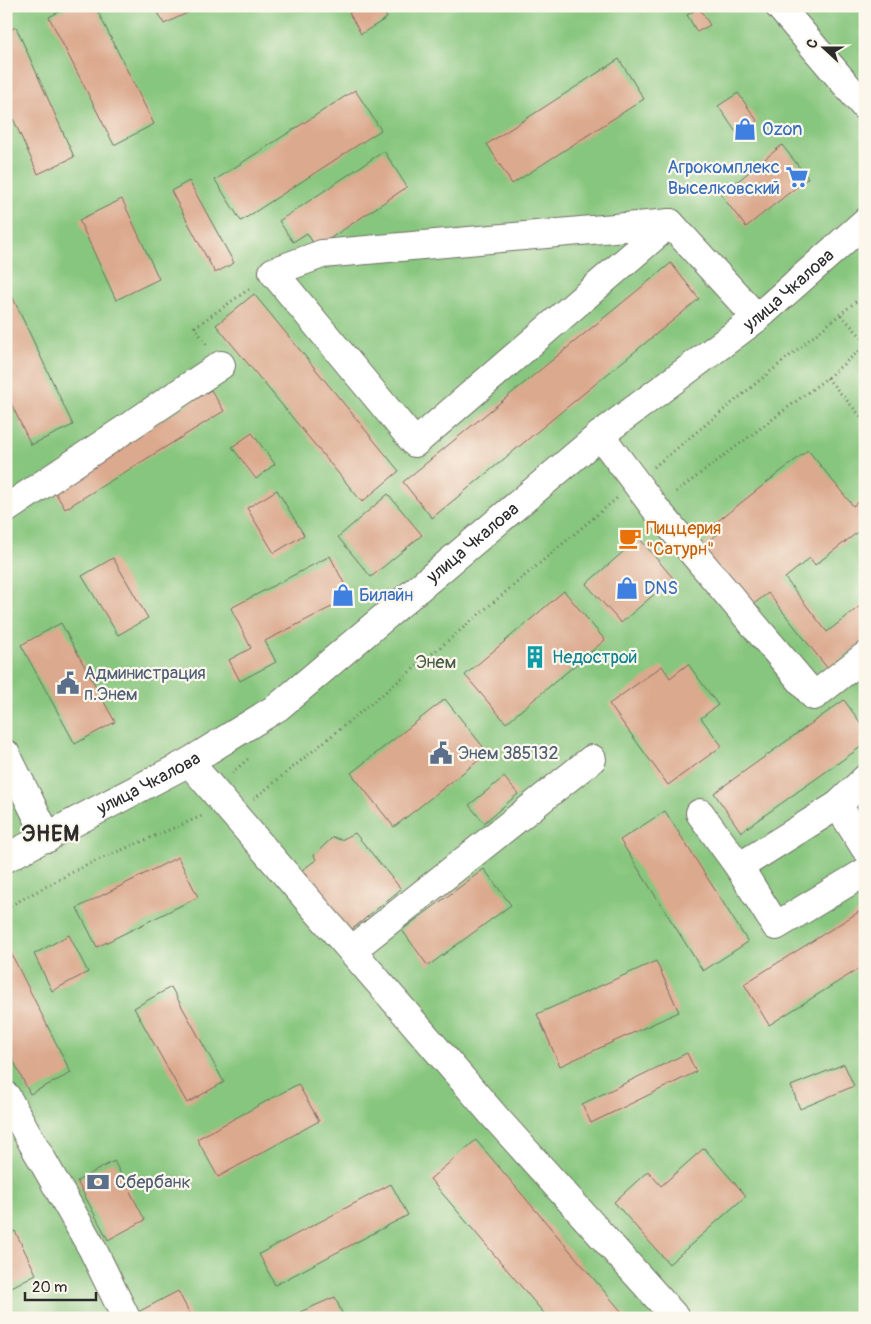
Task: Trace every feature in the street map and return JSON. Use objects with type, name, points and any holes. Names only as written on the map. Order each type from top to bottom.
[{"type":"street","points":[[779,6],[865,107]]},
{"type":"street","name":"улица Чкалова","points":[[6,858],[48,838],[188,762],[278,707],[600,436],[757,318],[865,222]]},
{"type":"street","points":[[670,223],[757,318]]},
{"type":"street","points":[[670,223],[414,443],[273,272],[322,254],[670,223]]},
{"type":"street","points":[[6,509],[221,365]]},
{"type":"street","points":[[600,436],[655,508],[814,696],[865,656]]},
{"type":"street","points":[[6,754],[48,838]]},
{"type":"street","points":[[352,950],[592,759]]},
{"type":"street","points":[[188,762],[495,1117],[676,1318]]},
{"type":"street","points":[[739,867],[838,805],[865,779]]},
{"type":"street","points":[[838,805],[865,848]]},
{"type":"street","points":[[700,813],[739,867],[776,926],[865,872]]},
{"type":"street","points":[[6,1096],[92,1248],[126,1318]]},
{"type":"path","points":[[221,365],[194,327],[273,272]]},
{"type":"path","points":[[6,908],[86,865],[197,816],[234,816],[865,294]]},
{"type":"path","points":[[841,315],[865,341]]},
{"type":"path","points":[[655,508],[827,378],[865,346]]},
{"type":"path","points":[[827,378],[865,421]]},
{"type":"green space","name":"Энем","points":[[6,6],[865,6],[865,1318],[6,1318]]},
{"type":"building","points":[[70,6],[95,6],[154,124],[114,145],[49,17]]},
{"type":"building","points":[[155,6],[202,6],[164,24]]},
{"type":"building","points":[[360,6],[380,6],[387,18],[361,34],[349,13]]},
{"type":"building","points":[[699,8],[710,25],[697,32],[687,15]]},
{"type":"building","points":[[16,27],[74,157],[38,174],[6,103],[6,32]]},
{"type":"building","points":[[619,59],[644,99],[512,184],[487,144]]},
{"type":"building","points":[[355,90],[381,130],[241,221],[215,180]]},
{"type":"building","points":[[738,93],[758,122],[738,135],[718,106]]},
{"type":"building","points":[[782,145],[808,178],[746,227],[721,195]]},
{"type":"building","points":[[384,151],[407,187],[316,248],[307,233],[293,242],[279,221]]},
{"type":"building","points":[[189,181],[234,263],[215,273],[171,191]]},
{"type":"building","points":[[122,199],[159,279],[116,300],[79,220]]},
{"type":"building","points":[[671,263],[699,299],[432,518],[403,482]]},
{"type":"building","points":[[254,294],[399,471],[362,502],[216,325]]},
{"type":"building","points":[[12,296],[73,425],[31,445],[6,393],[6,299]]},
{"type":"building","points":[[211,390],[224,411],[65,509],[52,487]]},
{"type":"building","points":[[252,433],[275,464],[256,479],[232,447]]},
{"type":"building","points":[[808,450],[853,506],[865,497],[865,541],[858,532],[815,565],[810,558],[785,578],[827,632],[865,602],[865,640],[828,669],[768,593],[746,610],[698,550],[720,532],[714,524]]},
{"type":"building","points":[[277,490],[304,535],[274,553],[247,508]]},
{"type":"building","points":[[388,494],[422,535],[371,577],[338,537]]},
{"type":"building","points":[[639,538],[673,578],[621,623],[586,584]]},
{"type":"building","points":[[330,556],[351,597],[265,641],[276,662],[240,681],[229,660],[251,648],[231,608]]},
{"type":"building","points":[[113,558],[148,618],[118,635],[82,576]]},
{"type":"building","name":"Недострой","points":[[564,591],[605,640],[506,723],[465,675]]},
{"type":"building","name":"Администрация п.Энем","points":[[61,623],[115,722],[75,744],[21,645]]},
{"type":"building","points":[[688,664],[718,705],[701,718],[722,746],[668,785],[609,704],[662,666],[670,678]]},
{"type":"building","points":[[445,699],[488,753],[394,827],[351,773]]},
{"type":"building","points":[[844,700],[865,729],[865,744],[741,832],[714,793]]},
{"type":"building","points":[[504,777],[518,794],[484,823],[469,805]]},
{"type":"building","points":[[665,811],[748,942],[703,971],[620,840]]},
{"type":"building","points":[[355,833],[401,889],[350,931],[302,870],[316,860],[314,855],[333,837],[341,840]]},
{"type":"building","points":[[178,857],[198,897],[97,947],[77,908]]},
{"type":"building","points":[[484,869],[511,905],[428,966],[402,930]]},
{"type":"building","points":[[865,908],[865,965],[769,1025],[744,984]]},
{"type":"building","points":[[69,935],[88,972],[52,991],[34,954]]},
{"type":"building","points":[[6,943],[71,1073],[30,1094],[6,1046]]},
{"type":"building","points":[[656,961],[679,1012],[560,1066],[537,1014]]},
{"type":"building","points":[[171,987],[224,1082],[187,1103],[134,1008]]},
{"type":"building","points":[[687,1053],[696,1072],[591,1123],[582,1104]]},
{"type":"building","points":[[844,1064],[854,1086],[800,1109],[791,1086]]},
{"type":"building","points":[[298,1084],[319,1121],[218,1177],[197,1139]]},
{"type":"building","points":[[476,1140],[627,1318],[548,1318],[430,1179]]},
{"type":"building","points":[[704,1148],[746,1196],[669,1264],[614,1202],[648,1171],[661,1186]]},
{"type":"building","points":[[114,1161],[145,1220],[108,1240],[77,1181]]},
{"type":"building","points":[[391,1184],[408,1215],[275,1285],[259,1254]]},
{"type":"building","points":[[15,1231],[36,1274],[6,1290],[6,1235]]},
{"type":"building","points":[[178,1291],[192,1318],[143,1318],[140,1311]]},
{"type":"building","points":[[335,1297],[344,1318],[303,1318],[300,1312]]},
{"type":"place","name":"Ozon","points":[[745,129]]},
{"type":"place","name":"Агрокомплекс Выселковский","points":[[797,177]]},
{"type":"place","name":"Пиццерия \"Сатурн\"","points":[[630,538]]},
{"type":"place","name":"DNS","points":[[627,588]]},
{"type":"place","name":"Билайн","points":[[343,595]]},
{"type":"place","name":"Недострой","points":[[535,657]]},
{"type":"place","name":"Администрация п.Энем","points":[[68,683]]},
{"type":"place","name":"Энем 385132","points":[[441,753]]},
{"type":"place","name":"Сбербанк","points":[[98,1182]]},
{"type":"district","name":"ЭНЕМ","points":[[51,834]]}]
